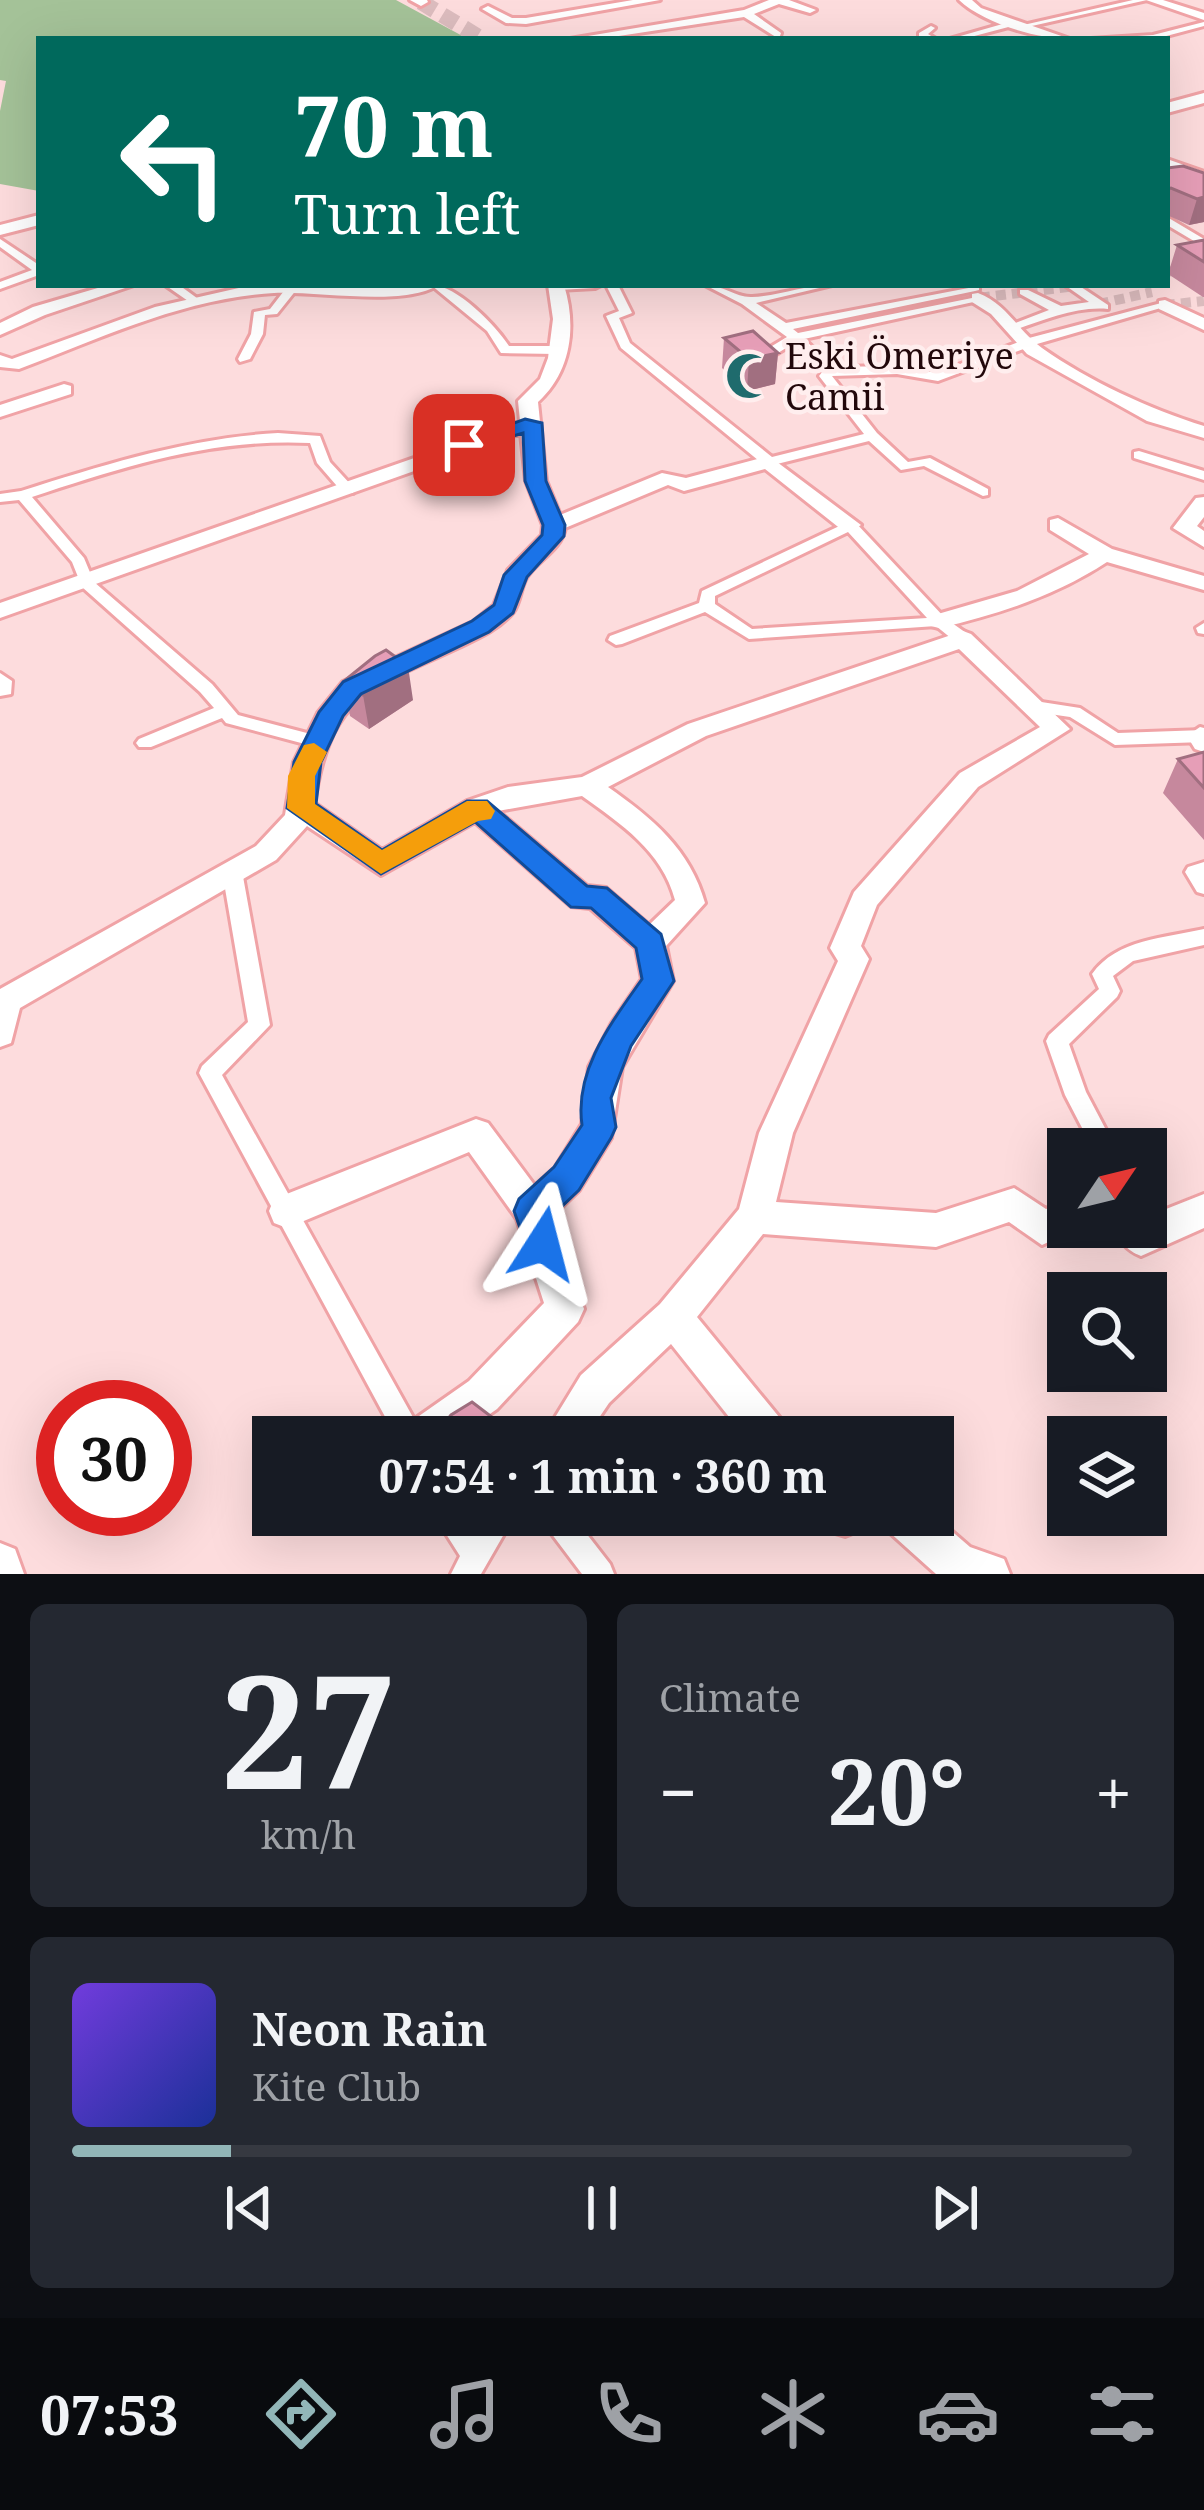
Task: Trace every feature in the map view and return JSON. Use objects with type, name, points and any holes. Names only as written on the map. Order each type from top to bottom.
[{"type":"main road","points":[[1170,107],[1204,98]]},
{"type":"street","points":[[488,10],[510,21],[654,0]]},
{"type":"street","points":[[967,0],[1018,25],[1054,36]]},
{"type":"street","points":[[968,36],[1143,0]]},
{"type":"street","points":[[1152,0],[1204,20]]},
{"type":"street","points":[[592,36],[746,13],[780,1],[810,10]]},
{"type":"street","points":[[746,13],[776,36]]},
{"type":"street","points":[[547,18],[566,36]]},
{"type":"street","points":[[1157,36],[1204,20]]},
{"type":"street","points":[[0,230],[36,221]]},
{"type":"street","points":[[1170,222],[1204,244]]},
{"type":"street","points":[[0,242],[36,268]]},
{"type":"street","points":[[0,286],[36,271]]},
{"type":"street","points":[[0,331],[39,311],[119,288]]},
{"type":"street","points":[[134,288],[172,309]]},
{"type":"street","points":[[175,288],[195,302]]},
{"type":"street","points":[[0,361],[12,365],[195,302],[273,288]]},
{"type":"street","points":[[244,359],[257,334],[260,312],[273,312],[279,288]]},
{"type":"street","points":[[297,288],[388,293],[417,288]]},
{"type":"street","points":[[438,288],[491,329],[505,350],[557,350]]},
{"type":"street","points":[[0,1034],[6,1001],[266,853],[301,808],[302,776],[332,712],[352,688],[481,627],[504,608],[516,575],[553,536],[554,525],[536,481],[528,400],[549,380],[557,350],[562,310],[557,288]]},
{"type":"street","points":[[576,1416],[595,1389],[673,1317],[755,1217],[776,1133],[854,958],[845,948],[864,900],[969,780],[1057,729],[951,630],[850,525],[625,345],[612,316],[626,313],[614,288]]},
{"type":"street","points":[[718,288],[789,332],[830,371]]},
{"type":"street","points":[[746,302],[812,288]]},
{"type":"street","points":[[1075,288],[1118,316]]},
{"type":"street","points":[[1024,292],[1059,310]]},
{"type":"street","points":[[761,358],[789,332],[977,293],[1030,345],[1154,417],[1204,432]]},
{"type":"street","points":[[1011,327],[1059,310],[1099,304]]},
{"type":"street","points":[[983,492],[925,461],[906,467],[872,436],[824,376],[830,371],[898,370],[938,377],[1118,316],[1165,305],[1204,325]]},
{"type":"street","points":[[0,411],[64,390]]},
{"type":"street","points":[[0,611],[532,423]]},
{"type":"street","points":[[0,498],[146,457],[281,436],[315,439],[325,463],[348,490]]},
{"type":"street","points":[[554,525],[669,477],[684,485],[872,436]]},
{"type":"street","points":[[1139,455],[1204,476]]},
{"type":"street","points":[[23,495],[79,560],[87,584],[206,688],[232,719],[320,742]]},
{"type":"street","points":[[1204,503],[1184,527],[1204,540]]},
{"type":"street","points":[[706,606],[707,594],[850,525]]},
{"type":"street","points":[[1058,525],[1104,554],[1204,584]]},
{"type":"street","points":[[301,808],[381,864],[477,808],[508,797],[587,785],[697,730],[1066,581],[1104,554]]},
{"type":"street","points":[[706,606],[749,634],[811,626],[951,630]]},
{"type":"street","points":[[616,640],[706,606]]},
{"type":"street","points":[[1035,706],[1074,712],[1115,739],[1203,739]]},
{"type":"street","points":[[145,743],[225,710]]},
{"type":"street","points":[[587,785],[646,828],[687,880],[690,903],[650,943]]},
{"type":"street","points":[[477,808],[581,898],[596,896],[650,943],[658,981],[617,1040],[595,1098],[599,1127],[567,1179],[532,1211]]},
{"type":"street","points":[[1204,869],[1195,872],[1204,887]]},
{"type":"street","points":[[232,871],[259,1025],[210,1073],[399,1416]]},
{"type":"street","points":[[1094,1128],[1057,1041],[1110,991],[1102,974],[1127,954],[1204,937]]},
{"type":"street","points":[[286,1211],[476,1134],[532,1211],[565,1309],[483,1395],[453,1416]]},
{"type":"street","points":[[755,1217],[936,1230],[1013,1204],[1042,1228],[1047,1226]]},
{"type":"street","points":[[1167,1228],[1204,1210]]},
{"type":"street","points":[[673,1317],[753,1416]]},
{"type":"street","points":[[457,1536],[470,1564]]},
{"type":"street","points":[[470,1564],[488,1536]]},
{"type":"street","points":[[571,1536],[600,1574]]},
{"type":"street","points":[[926,1536],[958,1564],[989,1574]]},
{"type":"street","points":[[0,1564],[3,1574]]},
{"type":"green space","points":[[0,0],[396,0],[462,36],[36,36],[36,190],[0,184],[0,111],[6,81],[0,80]]},
{"type":"building","points":[[1183,166],[1204,173],[1204,197],[1197,199],[1170,188],[1170,168]]},
{"type":"building","points":[[1204,240],[1204,262],[1177,245]]},
{"type":"building","points":[[753,331],[778,353],[749,359],[724,338]]},
{"type":"building","points":[[386,650],[408,666],[363,695],[344,681],[375,656]]},
{"type":"building","points":[[1204,752],[1204,788],[1178,759]]},
{"type":"building","points":[[472,1402],[490,1416],[450,1416]]},
{"type":"tunnel","points":[[421,2],[477,36]]},
{"type":"tunnel","points":[[1170,271],[1204,265]]},
{"type":"tunnel","points":[[974,288],[978,298],[1060,288]]},
{"type":"tunnel","points":[[1099,304],[1152,292]]},
{"type":"tunnel","points":[[1165,305],[1204,301]]},
{"type":"slow traffic","points":[[314,752],[302,776],[301,808],[381,864],[477,808],[481,811]]},
{"type":"place","name":"Eski Ömeriye Camii","points":[[749,376]]},
{"type":"route","points":[[464,445],[532,423],[536,481],[554,525],[553,536],[516,575],[504,608],[481,627],[352,688],[332,712],[307,762],[301,808],[381,864],[477,808],[581,898],[596,896],[650,943],[658,981],[617,1040],[595,1098],[599,1127],[567,1179],[532,1211],[543,1244]]}]
